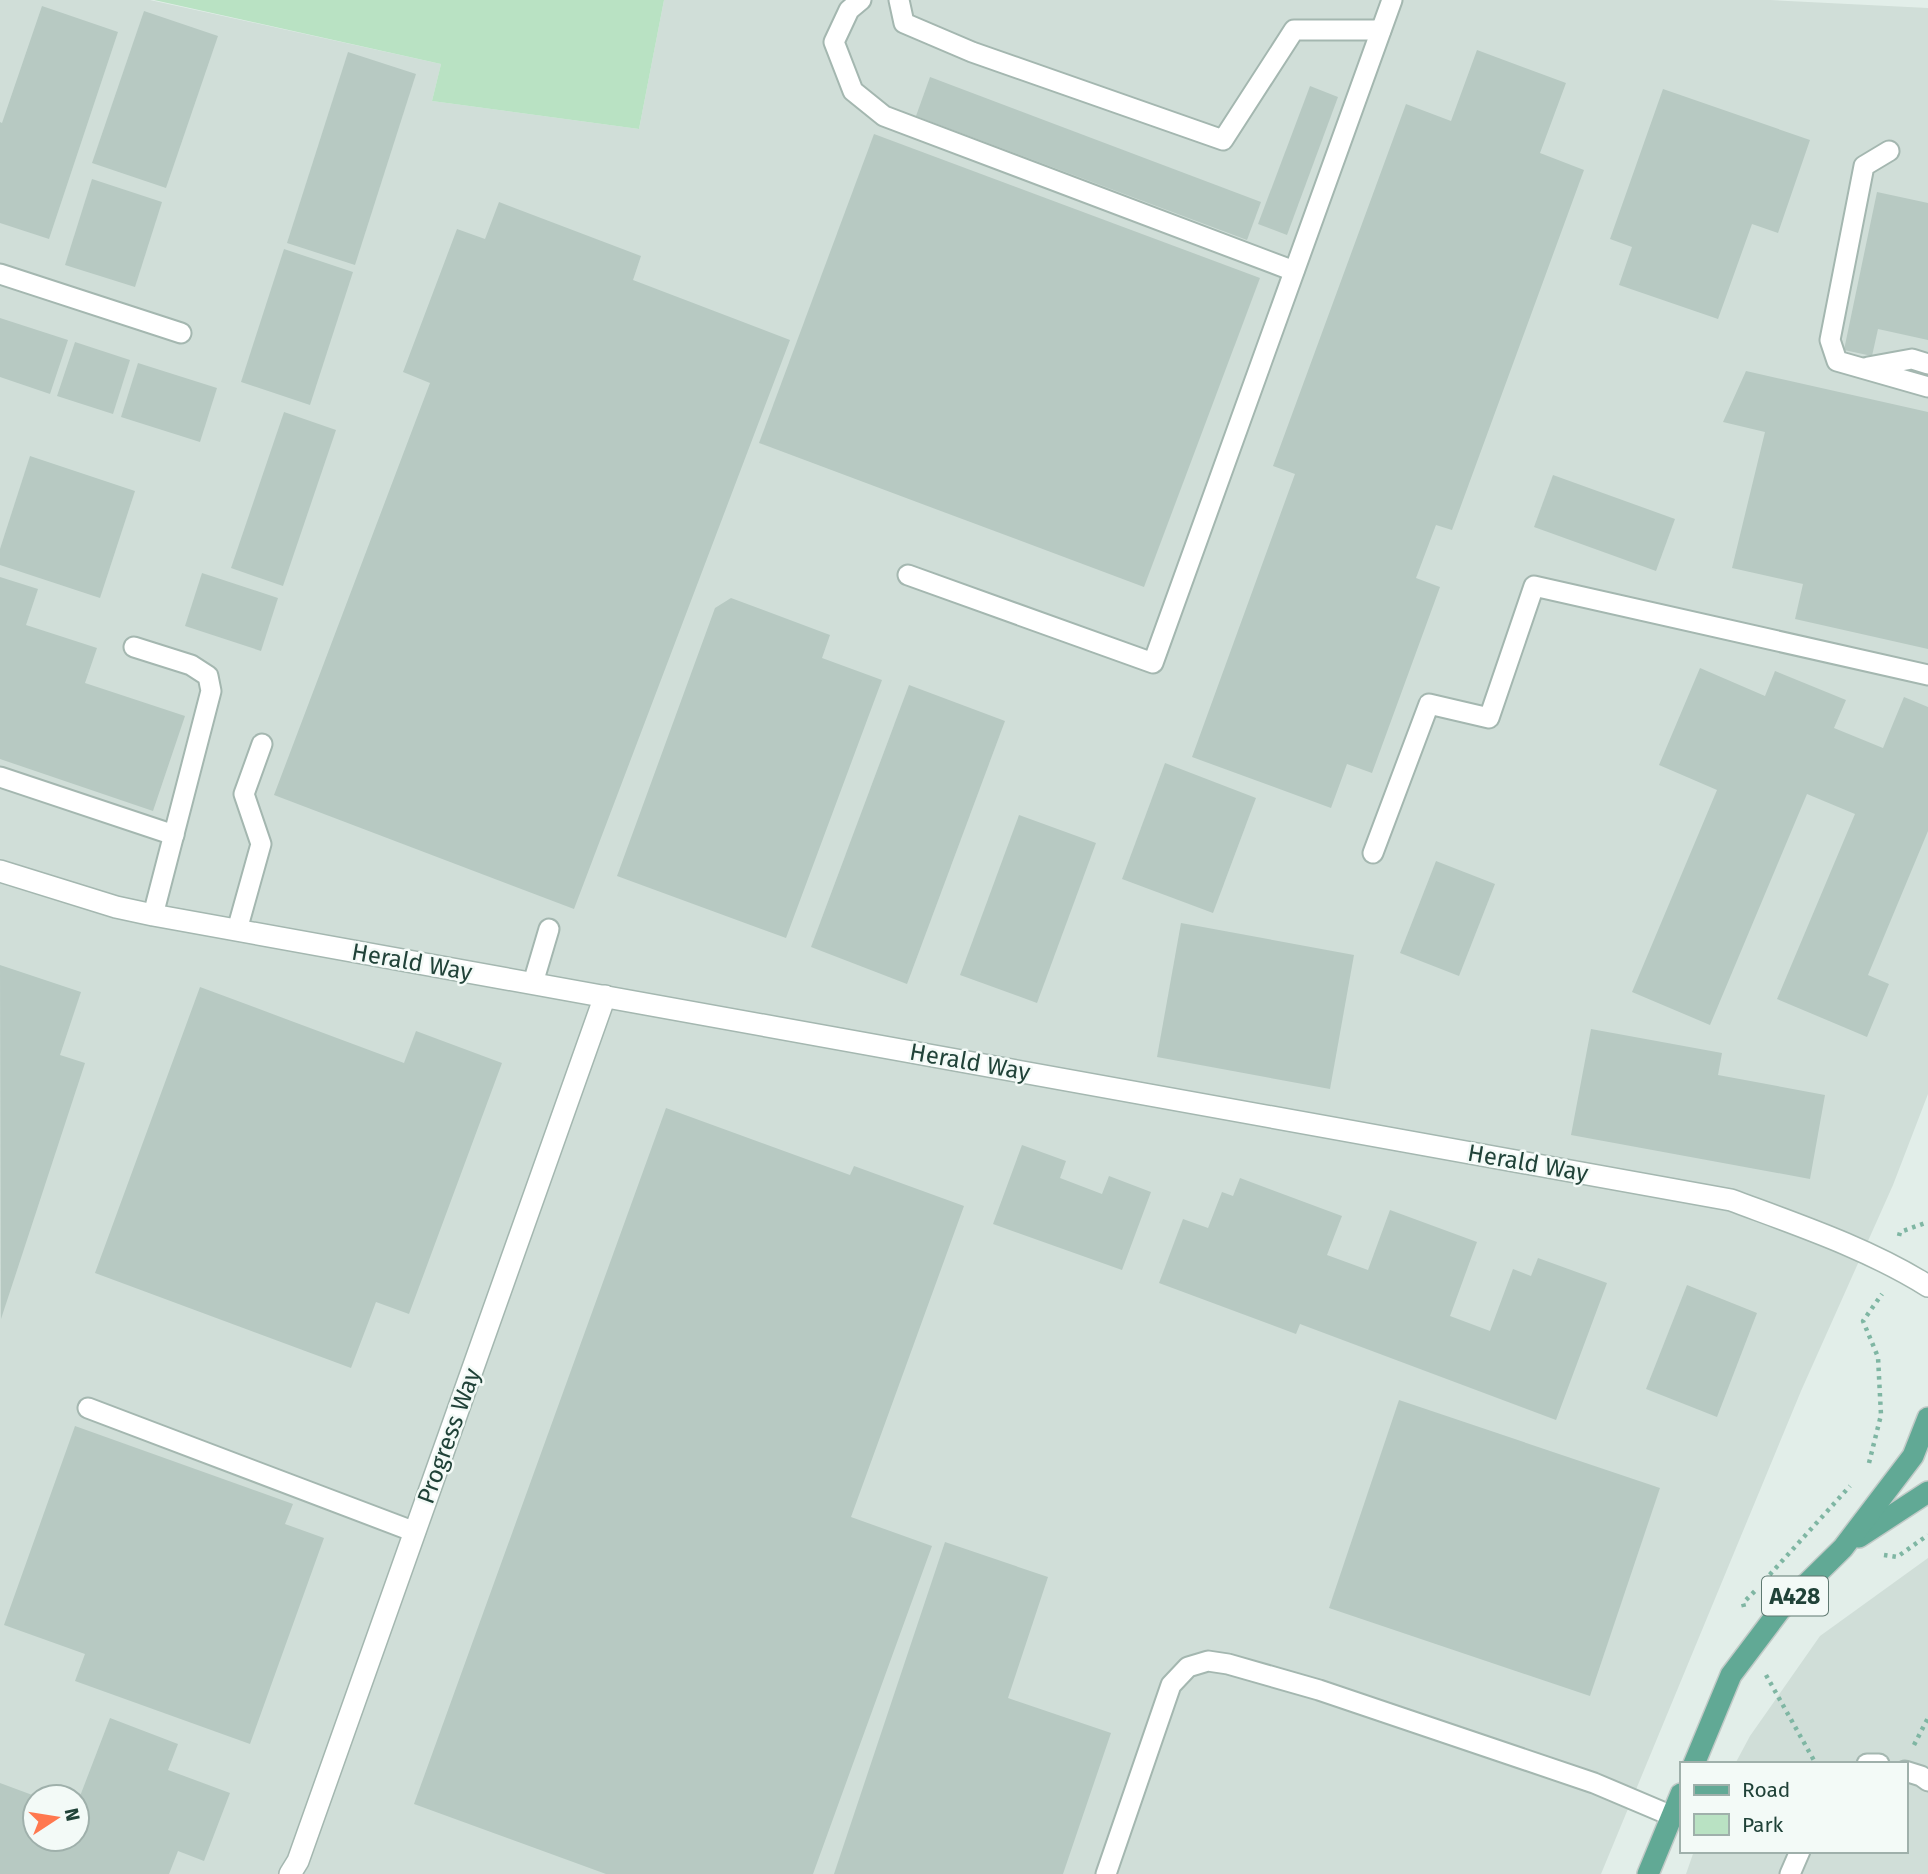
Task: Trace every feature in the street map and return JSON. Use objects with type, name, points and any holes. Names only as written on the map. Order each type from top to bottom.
[{"type":"main road","name":"A428","points":[[1695,1762],[1731,1675],[1780,1610],[1843,1548],[1913,1456],[1928,1418]]},
{"type":"main road","name":"A428","points":[[1843,1548],[1928,1492]]},
{"type":"main road","points":[[1648,1874],[1680,1796]]},
{"type":"street","name":"Herald Way","points":[[0,871],[116,908],[1731,1200],[1812,1230],[1895,1266],[1928,1286]]},
{"type":"street","name":"Progress Way","points":[[290,1874],[298,1861],[605,996]]},
{"type":"lane","points":[[861,0],[849,10],[834,42],[853,91],[884,116],[1294,271]]},
{"type":"lane","points":[[899,0],[904,23],[972,52],[1223,140],[1294,30],[1381,30]]},
{"type":"lane","points":[[908,575],[1153,663],[1392,0]]},
{"type":"lane","points":[[1889,151],[1864,166],[1829,340],[1837,361],[1928,387]]},
{"type":"lane","points":[[0,274],[181,333]]},
{"type":"lane","points":[[1861,368],[1912,359],[1928,364]]},
{"type":"lane","points":[[1373,853],[1429,704],[1489,719],[1534,586],[1928,675]]},
{"type":"lane","points":[[134,647],[191,665],[208,676],[211,691],[153,915]]},
{"type":"lane","points":[[236,930],[261,844],[244,794],[262,744]]},
{"type":"lane","points":[[0,777],[174,835]]},
{"type":"lane","points":[[533,984],[549,929]]},
{"type":"lane","points":[[88,1408],[415,1532]]},
{"type":"lane","points":[[1106,1874],[1171,1685],[1188,1667],[1208,1661],[1228,1664],[1319,1690],[1594,1783],[1672,1816]]},
{"type":"lane","points":[[1908,1761],[1928,1781]]},
{"type":"lane","points":[[1790,1874],[1799,1853]]},
{"type":"path","points":[[1868,1465],[1881,1415],[1878,1357],[1863,1321],[1892,1279],[1895,1266]]},
{"type":"path","points":[[1743,1602],[1852,1484]]},
{"type":"path","points":[[1897,1557],[1928,1535]]},
{"type":"path","points":[[1751,1648],[1815,1762]]},
{"type":"path","points":[[1908,1761],[1928,1718]]},
{"type":"shaded area","points":[[0,0],[150,0],[441,64],[432,101],[639,129],[664,0],[1770,0],[1928,8],[1928,1094],[1893,1185],[1801,1391],[1601,1874],[0,1874]]},
{"type":"shaded area","points":[[1928,1558],[1928,1874],[1686,1874],[1693,1853],[1907,1853],[1907,1762],[1736,1762],[1750,1736],[1820,1636]]},
{"type":"green space","points":[[154,0],[664,0],[639,129],[432,101],[441,64]]},
{"type":"building","points":[[42,6],[118,32],[49,239],[0,223],[0,122],[2,123]]},
{"type":"building","points":[[144,11],[218,36],[166,188],[92,163]]},
{"type":"building","points":[[1477,50],[1566,83],[1540,153],[1584,170],[1452,530],[1436,525],[1416,578],[1440,587],[1372,773],[1347,764],[1331,808],[1192,757],[1295,474],[1273,466],[1406,104],[1451,121]]},
{"type":"building","points":[[348,52],[416,74],[355,265],[287,243]]},
{"type":"building","points":[[930,77],[1261,202],[1247,240],[916,116]]},
{"type":"building","points":[[1310,86],[1338,97],[1287,235],[1258,224]]},
{"type":"building","points":[[1663,89],[1810,140],[1778,233],[1752,224],[1718,319],[1619,285],[1632,247],[1610,239]]},
{"type":"building","points":[[874,134],[1260,278],[1144,587],[759,443]]},
{"type":"building","points":[[92,179],[162,202],[135,287],[65,265]]},
{"type":"building","points":[[1877,192],[1928,203],[1928,340],[1878,329],[1872,356],[1844,350]]},
{"type":"building","points":[[499,202],[641,256],[633,280],[790,340],[574,909],[274,795],[430,383],[403,372],[457,229],[485,239]]},
{"type":"building","points":[[284,249],[353,272],[310,405],[241,382]]},
{"type":"building","points":[[0,318],[68,340],[50,394],[0,377]]},
{"type":"building","points":[[75,342],[130,360],[113,414],[57,396]]},
{"type":"building","points":[[138,363],[217,388],[200,442],[121,417]]},
{"type":"building","points":[[1746,371],[1928,412],[1928,649],[1795,619],[1803,584],[1732,568],[1765,432],[1723,422]]},
{"type":"building","points":[[284,412],[336,430],[283,586],[231,568]]},
{"type":"building","points":[[30,456],[135,491],[100,598],[0,565],[0,549]]},
{"type":"building","points":[[1553,475],[1675,519],[1656,571],[1534,527]]},
{"type":"building","points":[[202,573],[278,598],[261,651],[185,626]]},
{"type":"building","points":[[0,577],[38,589],[26,625],[97,648],[85,683],[185,716],[153,811],[0,759]]},
{"type":"building","points":[[731,598],[830,635],[822,658],[882,680],[786,938],[617,876],[715,608]]},
{"type":"building","points":[[1700,668],[1765,696],[1775,671],[1846,700],[1834,728],[1883,748],[1904,697],[1928,707],[1928,831],[1868,975],[1889,984],[1867,1037],[1777,999],[1855,814],[1807,794],[1710,1025],[1632,992],[1717,790],[1659,765]]},
{"type":"building","points":[[909,685],[1005,721],[907,984],[811,947]]},
{"type":"building","points":[[1165,763],[1256,798],[1213,913],[1122,879]]},
{"type":"building","points":[[1019,815],[1096,843],[1037,1003],[960,975]]},
{"type":"building","points":[[1436,861],[1495,884],[1459,976],[1400,953]]},
{"type":"building","points":[[1181,923],[1354,955],[1330,1089],[1157,1057]]},
{"type":"building","points":[[0,965],[81,992],[60,1055],[85,1063],[1,1319]]},
{"type":"building","points":[[200,987],[404,1063],[416,1031],[502,1063],[409,1314],[376,1302],[351,1368],[95,1273]]},
{"type":"building","points":[[1591,1029],[1722,1053],[1718,1075],[1825,1095],[1810,1179],[1571,1135]]},
{"type":"building","points":[[666,1108],[850,1175],[854,1166],[964,1206],[851,1517],[932,1546],[813,1874],[606,1874],[414,1804]]},
{"type":"building","points":[[1022,1145],[1066,1161],[1060,1178],[1102,1194],[1109,1176],[1151,1192],[1122,1270],[993,1224]]},
{"type":"building","points":[[1240,1178],[1342,1216],[1327,1255],[1368,1270],[1390,1210],[1477,1242],[1450,1316],[1490,1331],[1513,1269],[1531,1276],[1538,1258],[1607,1283],[1556,1420],[1300,1324],[1296,1334],[1159,1283],[1183,1219],[1208,1228],[1222,1192],[1233,1196]]},
{"type":"building","points":[[1687,1285],[1757,1313],[1717,1417],[1646,1389]]},
{"type":"building","points":[[1399,1400],[1660,1488],[1590,1696],[1329,1608]]},
{"type":"building","points":[[75,1426],[293,1504],[285,1524],[324,1538],[250,1744],[75,1681],[85,1654],[4,1625]]},
{"type":"building","points":[[945,1542],[1048,1577],[1008,1698],[1111,1733],[1063,1874],[834,1874]]},
{"type":"building","points":[[110,1718],[178,1744],[168,1770],[230,1793],[204,1861],[178,1851],[169,1874],[0,1874],[0,1783],[21,1791],[21,1853],[91,1853],[91,1783],[85,1783]]}]
